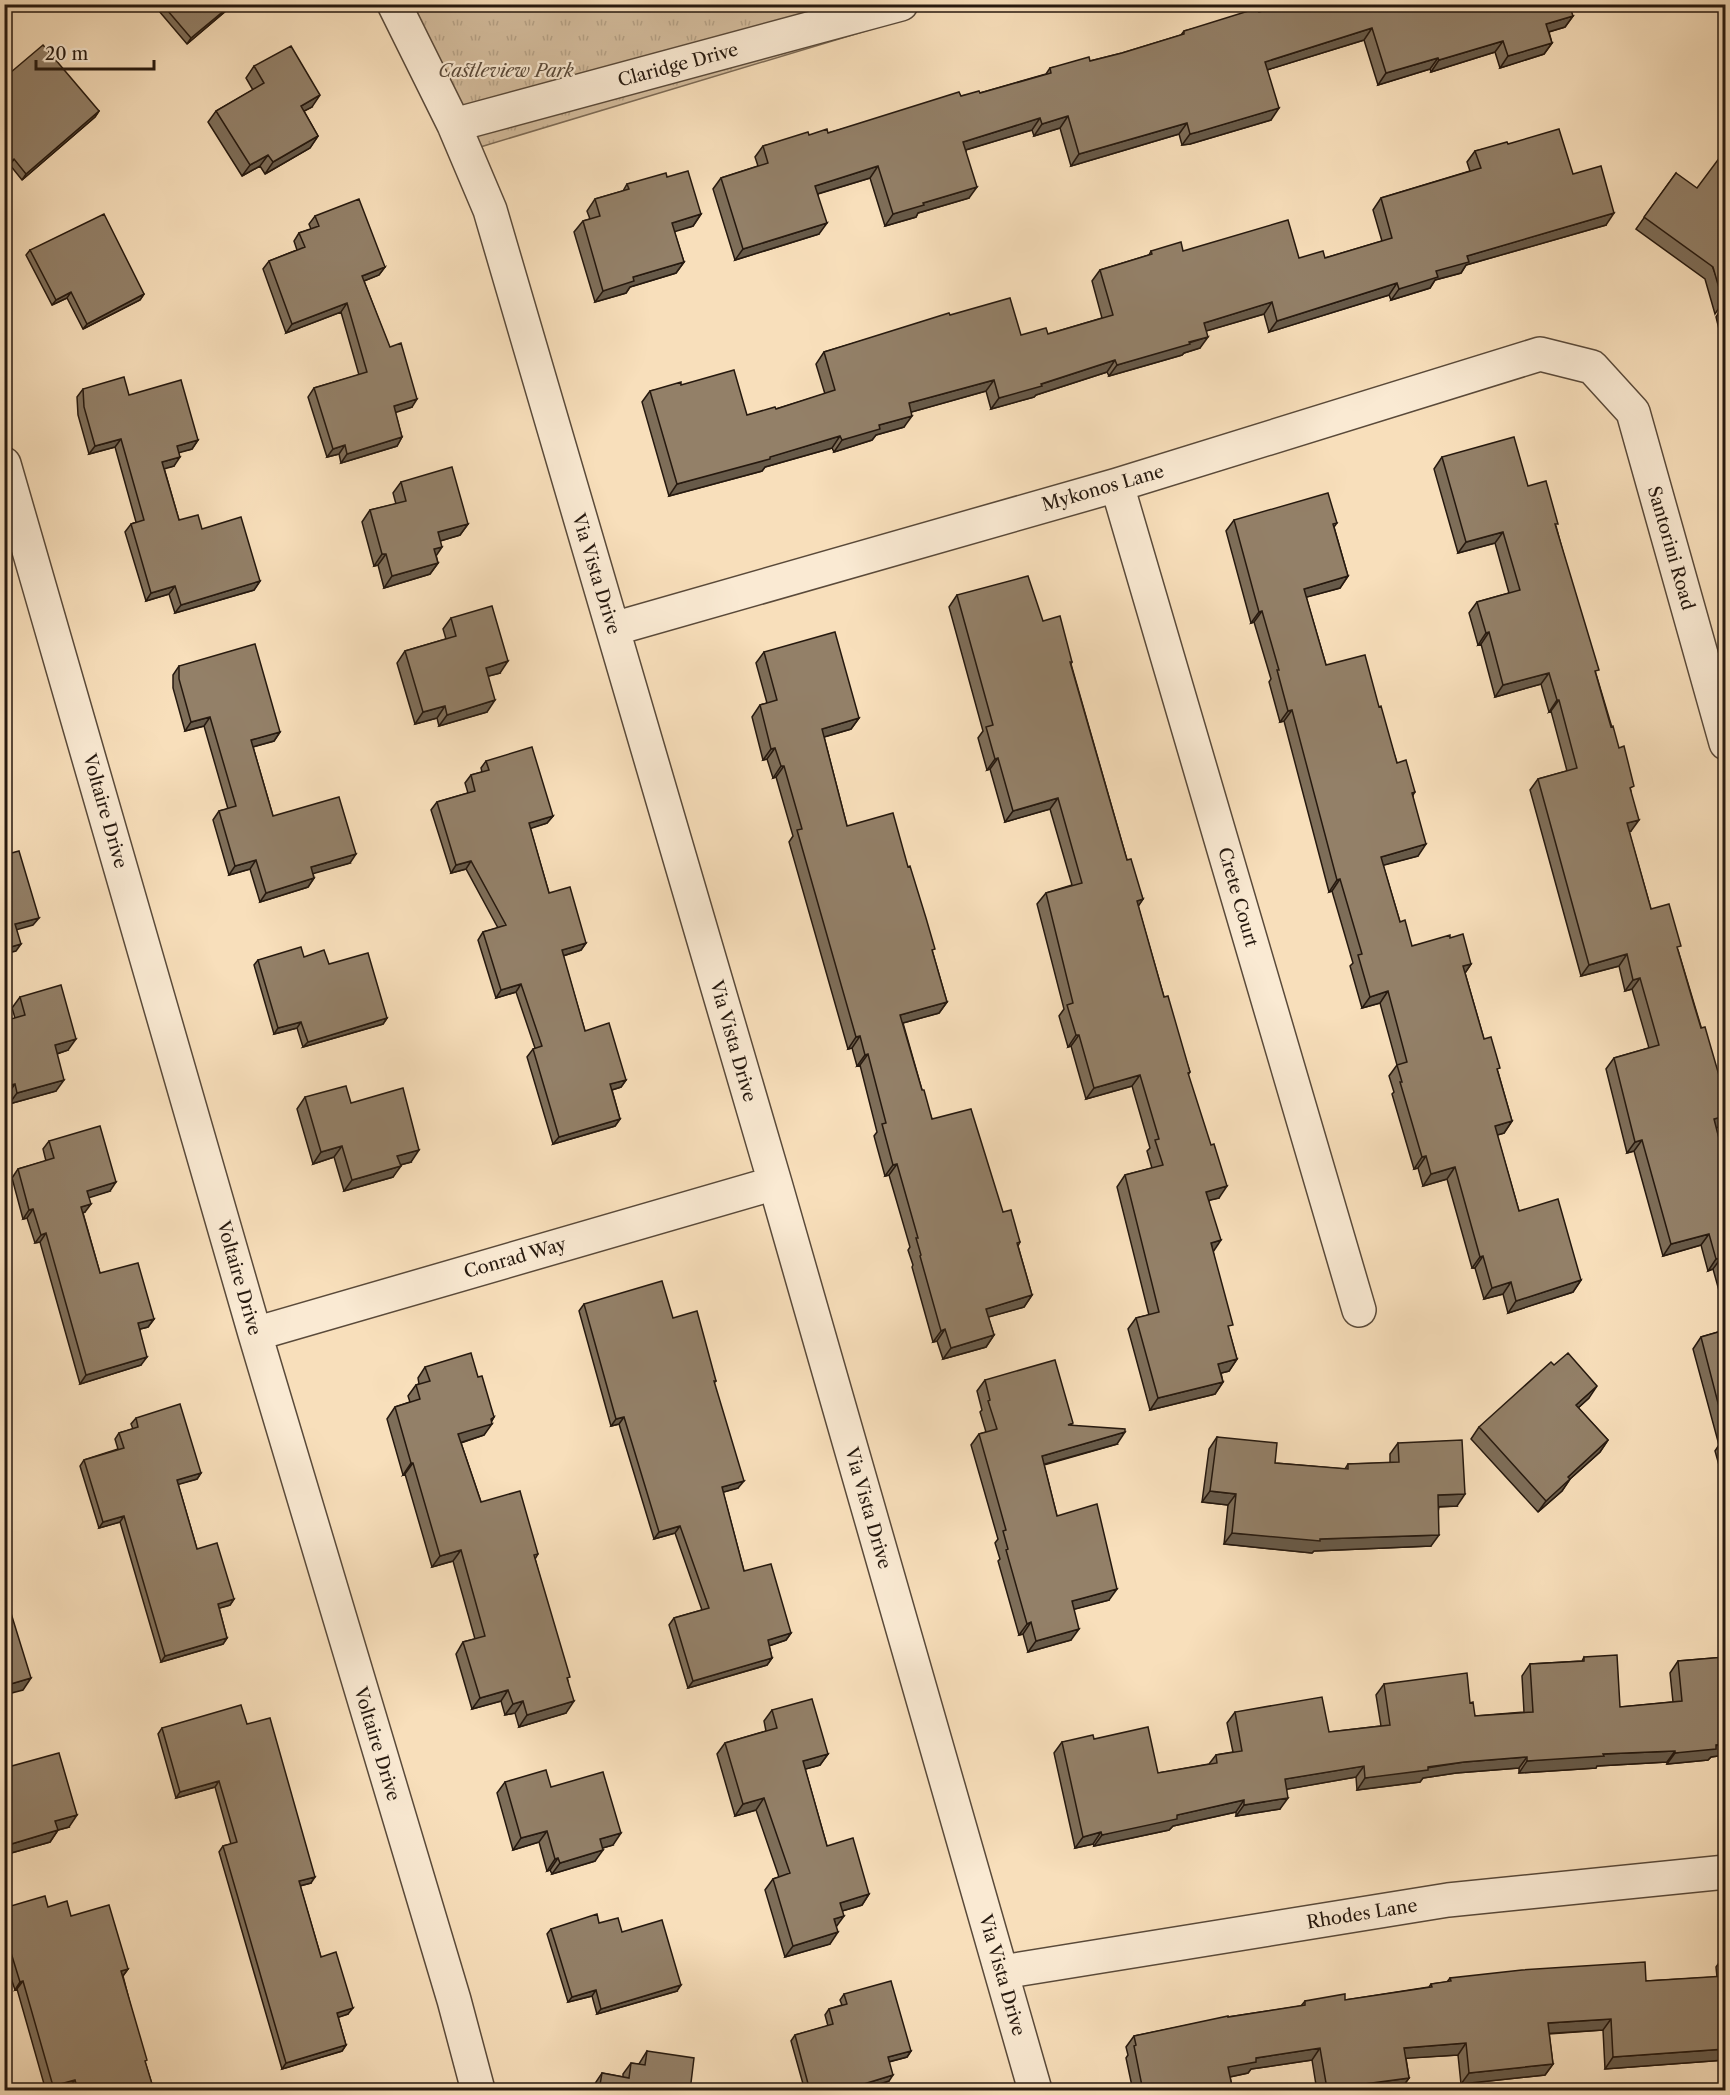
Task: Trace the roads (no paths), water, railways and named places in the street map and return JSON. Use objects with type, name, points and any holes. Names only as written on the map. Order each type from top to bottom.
[{"type":"street","name":"Via Vista Drive","points":[[394,4],[454,125],[490,210],[775,1183],[1035,2091]]},
{"type":"street","name":"Claridge Drive","points":[[454,125],[892,6]]},
{"type":"street","name":"Mykonos Lane","points":[[613,630],[1117,485],[1540,354],[1592,367]]},
{"type":"street","name":"Santorini Road","points":[[1592,367],[1633,412],[1725,743]]},
{"type":"street","name":"Voltaire Drive","points":[[4,464],[255,1334],[450,1989],[478,2091]]},
{"type":"street","name":"Crete Court","points":[[1117,485],[1359,1310]]},
{"type":"street","name":"Conrad Way","points":[[255,1334],[775,1183]]},
{"type":"street","name":"Rhodes Lane","points":[[1002,1972],[1448,1900],[1725,1872]]},
{"type":"park label","name":"Castleview Park","points":[[506,71]]}]
